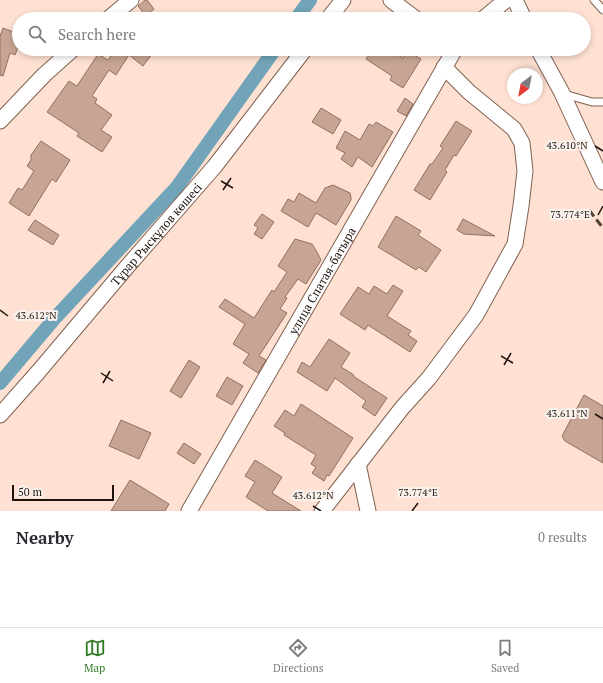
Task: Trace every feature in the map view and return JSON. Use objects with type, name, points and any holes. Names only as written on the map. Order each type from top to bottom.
[{"type":"street","points":[[116,12],[131,0]]},
{"type":"street","points":[[334,12],[343,0]]},
{"type":"street","points":[[391,0],[407,12]]},
{"type":"street","points":[[491,12],[506,0]]},
{"type":"street","points":[[515,0],[521,12]]},
{"type":"street","points":[[0,121],[44,75],[65,56]]},
{"type":"street","name":"Тұрар Рысқұлов көшесі","points":[[0,415],[215,166],[301,56]]},
{"type":"street","name":"улица Спатая-батыра","points":[[189,511],[451,56]]},
{"type":"street","points":[[542,56],[562,93],[603,182]]},
{"type":"street","points":[[322,511],[402,408],[429,378],[476,315],[515,244],[522,206],[524,171],[522,142],[514,129],[469,92],[444,67]]},
{"type":"street","points":[[358,464],[368,511]]},
{"type":"lane","points":[[594,0],[603,10]]},
{"type":"lane","points":[[562,93],[592,102],[603,102]]},
{"type":"building","points":[[147,0],[154,9],[151,12],[143,12],[138,6]]},
{"type":"building","points":[[3,28],[12,31],[12,54],[10,53],[3,76],[0,75],[0,36]]},
{"type":"building","points":[[97,56],[101,56],[108,60],[111,56],[128,56],[116,75],[109,70],[92,96],[97,99],[95,103],[112,115],[101,130],[112,137],[102,152],[77,136],[79,133],[47,112],[69,81],[77,86]]},
{"type":"building","points":[[130,56],[151,56],[143,66]]},
{"type":"building","points":[[368,56],[400,56],[403,58],[404,56],[416,56],[421,59],[403,88],[390,80],[392,76],[366,59]]},
{"type":"building","points":[[405,98],[413,104],[406,116],[397,111]]},
{"type":"building","points":[[321,108],[341,120],[333,134],[312,122]]},
{"type":"building","points":[[456,121],[472,131],[456,156],[454,155],[445,170],[447,172],[430,200],[414,190],[430,164],[432,164],[443,148],[440,146]]},
{"type":"building","points":[[376,122],[393,132],[372,167],[358,157],[352,167],[341,159],[345,153],[336,148],[345,131],[360,140],[369,124],[373,126]]},
{"type":"building","points":[[41,141],[70,160],[56,182],[52,179],[29,216],[9,203],[18,188],[22,190],[34,171],[27,166],[31,160],[31,155]]},
{"type":"building","points":[[333,185],[350,193],[351,197],[351,200],[336,225],[316,213],[308,227],[281,211],[288,199],[294,202],[299,193],[316,203],[325,188]]},
{"type":"building","points":[[262,214],[274,222],[262,239],[254,234],[258,228],[254,225]]},
{"type":"building","points":[[396,216],[421,231],[418,235],[441,250],[426,272],[419,267],[416,270],[378,247]]},
{"type":"building","points":[[463,219],[495,236],[464,234],[457,230]]},
{"type":"building","points":[[35,220],[59,235],[53,245],[28,230]]},
{"type":"building","points":[[295,239],[312,244],[321,260],[306,284],[298,279],[285,297],[287,298],[280,309],[287,313],[259,356],[266,360],[258,373],[243,363],[249,354],[233,344],[245,324],[219,307],[225,299],[254,318],[272,290],[274,292],[287,272],[278,266]]},
{"type":"building","points":[[393,285],[403,291],[387,316],[411,331],[408,335],[417,341],[410,352],[368,325],[365,330],[340,314],[358,287],[369,294],[374,286],[387,294]]},
{"type":"building","points":[[329,339],[350,353],[341,367],[387,398],[375,416],[362,407],[366,401],[335,378],[327,391],[297,372],[302,362],[310,367]]},
{"type":"building","points":[[189,360],[200,367],[181,398],[170,391]]},
{"type":"building","points":[[227,377],[243,386],[232,405],[216,396]]},
{"type":"building","points":[[584,395],[603,406],[603,463],[565,441],[562,436]]},
{"type":"building","points":[[301,404],[353,438],[329,476],[327,475],[324,481],[312,473],[316,467],[311,464],[316,455],[284,435],[285,433],[274,426],[285,410],[294,416]]},
{"type":"building","points":[[121,420],[151,433],[139,459],[109,446]]},
{"type":"building","points":[[184,443],[201,454],[194,464],[177,453]]},
{"type":"building","points":[[255,460],[282,477],[272,493],[301,511],[268,511],[246,497],[255,482],[245,476]]},
{"type":"building","points":[[130,480],[169,504],[165,511],[111,511]]},
{"type":"waterway","points":[[301,12],[310,0]]},
{"type":"waterway","points":[[0,383],[55,318],[177,187],[270,56]]},
{"type":"railway","points":[[589,210],[603,228]]}]
